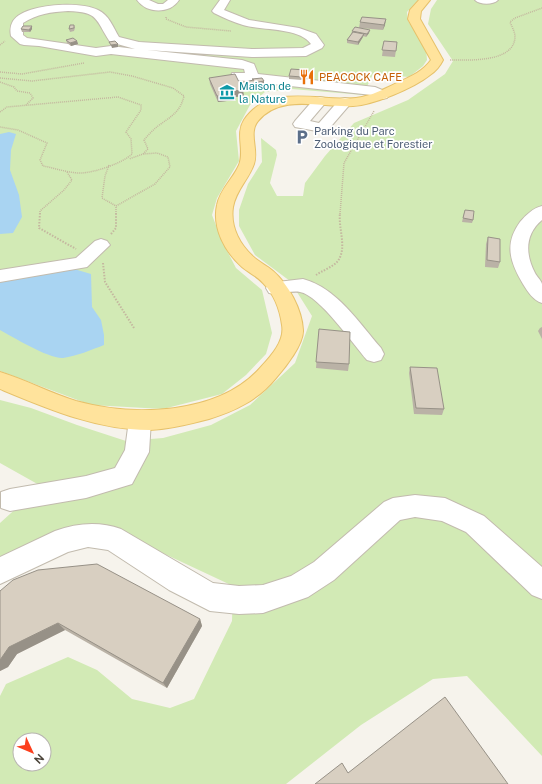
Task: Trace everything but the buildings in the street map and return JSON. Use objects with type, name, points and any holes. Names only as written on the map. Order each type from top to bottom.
[{"type":"main road","points":[[0,380],[74,409],[93,414],[140,420],[155,420],[213,409],[243,397],[263,379],[282,355],[293,332],[289,312],[276,288],[266,275],[248,262],[235,247],[225,230],[224,213],[228,196],[248,164],[247,129],[251,120],[265,108],[281,101],[294,99],[345,102],[372,100],[430,70],[437,60],[414,19],[416,10],[425,0]]},
{"type":"street","points":[[142,0],[148,5],[162,7],[170,5],[174,0]]},
{"type":"street","points":[[225,0],[218,11],[247,22],[295,30],[312,37],[318,46],[306,52],[252,53],[138,46],[114,38],[101,17],[88,9],[70,8],[43,11],[12,21],[16,29],[17,36],[24,41],[39,42],[96,52],[111,50],[242,64],[250,68],[252,78]]},
{"type":"street","points":[[480,0],[493,0]]},
{"type":"street","points":[[172,69],[375,91],[386,94]]},
{"type":"street","points":[[320,101],[300,124],[322,128],[345,102]]},
{"type":"street","points":[[542,211],[524,228],[518,241],[518,256],[528,276],[542,296]]},
{"type":"street","points":[[0,276],[80,263],[94,250]]},
{"type":"street","points":[[276,288],[303,285],[326,298],[374,354]]},
{"type":"street","points":[[10,500],[86,487],[123,476],[137,452],[140,420]]},
{"type":"street","points":[[0,571],[64,540],[88,535],[112,538],[179,580],[210,597],[239,600],[263,598],[298,588],[324,571],[393,510],[415,506],[445,510],[475,524],[542,585]]},
{"type":"path","points":[[437,60],[482,58],[506,53],[513,47],[515,38],[510,22],[515,18],[542,8]]},
{"type":"path","points":[[0,78],[32,81],[110,72],[132,76],[173,88],[184,96],[182,106],[171,119],[158,127],[144,140],[148,149],[143,154]]},
{"type":"path","points":[[0,82],[14,87],[17,91],[30,93],[33,98],[24,106]]},
{"type":"path","points":[[315,276],[337,262],[343,250],[339,222],[344,163],[363,127],[386,94]]},
{"type":"path","points":[[0,112],[7,107],[118,97],[141,105],[141,110],[126,132],[131,139],[132,154],[127,159]]},
{"type":"path","points":[[0,127],[18,130],[47,143],[40,160],[43,166],[67,172],[80,173],[95,170],[143,154],[157,153],[168,157],[170,167],[154,184],[116,206]]},
{"type":"path","points":[[109,165],[105,176],[102,198],[116,206]]},
{"type":"path","points":[[67,172],[72,180],[64,190],[40,211],[39,228],[94,250],[105,282],[134,328]]},
{"type":"path","points":[[94,250],[116,228],[116,206]]},
{"type":"green space","points":[[0,0],[418,0],[407,12],[408,21],[426,48],[427,60],[423,66],[409,77],[373,74],[363,95],[292,89],[265,92],[250,105],[236,131],[239,161],[217,198],[212,215],[222,241],[236,268],[262,290],[272,333],[266,354],[246,375],[222,394],[163,409],[91,405],[0,371]]},
{"type":"green space","points":[[437,0],[542,0],[542,756],[467,676],[433,679],[361,725],[286,784],[0,784],[0,696],[6,684],[68,657],[97,670],[132,699],[170,708],[194,699],[232,621],[233,586],[107,527],[0,565],[0,523],[41,486],[0,463],[0,400],[31,408],[126,441],[163,438],[211,425],[250,405],[295,363],[312,316],[290,281],[255,255],[239,226],[239,210],[248,184],[262,162],[261,138],[276,150],[277,155],[270,183],[277,196],[303,196],[305,183],[325,156],[354,123],[408,100],[445,74],[453,61],[428,24],[431,9]]},
{"type":"water","points":[[9,132],[16,134],[11,150],[10,170],[19,195],[22,217],[13,233],[0,234],[0,134]]},
{"type":"water","points":[[74,269],[91,274],[92,307],[101,320],[104,345],[84,353],[63,358],[49,355],[31,347],[0,330],[0,281]]},
{"type":"place","name":"PEACOCK CAFE","points":[[307,77]]},
{"type":"place","name":"Maison de la Nature","points":[[227,92]]},
{"type":"place","name":"Parking du Parc Zoologique et Forestier","points":[[302,137]]}]
